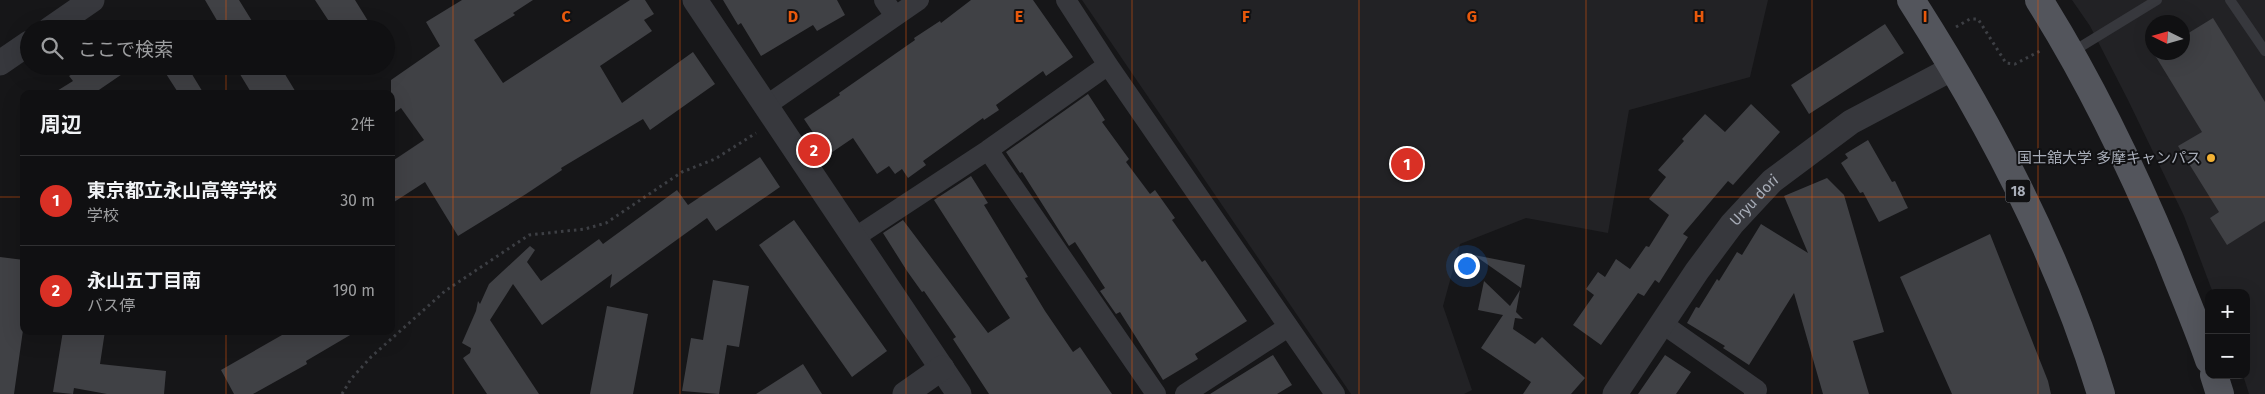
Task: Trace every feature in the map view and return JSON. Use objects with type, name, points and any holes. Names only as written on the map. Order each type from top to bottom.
[{"type":"main road","name":"18","points":[[1911,0],[1953,68],[2032,220],[2068,301],[2101,394]]},
{"type":"main road","points":[[2038,0],[2059,50],[2145,200],[2205,350]]},
{"type":"main road","points":[[2215,379],[2220,394]]},
{"type":"street","points":[[63,20],[92,0]]},
{"type":"street","points":[[695,0],[959,394]]},
{"type":"street","points":[[767,105],[889,8],[918,0]]},
{"type":"street","points":[[1066,0],[1108,65],[1336,394]]},
{"type":"street","points":[[0,63],[20,49]]},
{"type":"street","points":[[854,238],[988,150],[1108,65]]},
{"type":"street","name":"Uryu dori","points":[[1615,394],[1697,271],[1732,224],[1772,181],[1851,122],[1953,68]]},
{"type":"street","points":[[988,150],[1156,394]]},
{"type":"street","points":[[1663,324],[1756,392]]},
{"type":"street","points":[[1185,394],[1288,327]]},
{"type":"street","points":[[905,394],[942,368]]},
{"type":"lane","points":[[2059,50],[2157,0]]},
{"type":"lane","points":[[2230,0],[2265,51]]},
{"type":"path","points":[[1970,18],[1978,19],[2006,63],[2015,64],[2059,50]]},
{"type":"path","points":[[342,394],[351,379],[371,357],[445,291],[529,235],[585,230],[606,223],[682,172],[714,159],[759,131]]},
{"type":"shaded area","points":[[1082,0],[1768,0],[1750,77],[1629,110],[1608,233],[1526,218],[1460,244],[1443,306],[1472,390],[1464,394],[1351,394]]},
{"type":"shaded area","name":"国士舘大学 多摩キャンパス","points":[[2072,0],[2265,0],[2265,394],[2249,394],[2244,379],[2250,379],[2250,289],[2211,289],[2184,216],[2090,26]]},
{"type":"building","points":[[205,0],[239,0],[251,20],[217,20]]},
{"type":"building","points":[[315,0],[355,0],[367,20],[328,20]]},
{"type":"building","points":[[462,0],[533,0],[513,13],[515,15],[474,40],[503,83],[630,0],[645,0],[654,14],[644,20],[652,31],[600,66],[622,103],[693,52],[715,84],[650,130],[643,119],[561,168],[562,170],[526,194],[458,236],[425,182],[395,201],[395,159],[424,140],[401,108],[395,112],[395,90],[391,90],[391,80],[440,46],[426,22]]},
{"type":"building","points":[[723,0],[837,0],[845,15],[817,31],[813,25],[761,56],[741,23],[738,25]]},
{"type":"building","points":[[971,0],[1033,0],[1073,57],[1046,76],[1043,71],[996,105],[999,110],[984,120],[983,118],[923,161],[926,165],[908,178],[902,169],[895,174],[889,166],[877,174],[853,138],[828,155],[804,119],[915,40],[914,38],[940,21],[941,23]]},
{"type":"building","points":[[2213,18],[2265,102],[2265,221],[2227,245],[2210,218],[2219,212],[2178,146],[2202,132],[2158,60],[2190,60],[2190,32]]},
{"type":"building","points":[[1885,24],[1904,53],[1809,114],[1791,85]]},
{"type":"building","points":[[121,75],[99,90],[58,90],[73,81],[69,76]]},
{"type":"building","points":[[167,75],[192,75],[202,90],[176,90]]},
{"type":"building","points":[[240,75],[285,75],[295,90],[250,90]]},
{"type":"building","points":[[1088,94],[1105,120],[1102,122],[1129,159],[1126,162],[1150,194],[1155,190],[1175,218],[1172,220],[1202,262],[1205,260],[1247,321],[1195,354],[1198,359],[1163,380],[1120,312],[1116,314],[1100,291],[1105,288],[1075,242],[1069,246],[1022,172],[1020,173],[1006,152]]},
{"type":"building","points":[[1751,104],[1780,132],[1733,185],[1728,181],[1683,234],[1688,237],[1659,283],[1655,280],[1644,296],[1638,293],[1601,345],[1573,325],[1594,295],[1586,289],[1598,272],[1605,277],[1616,259],[1630,269],[1646,246],[1649,247],[1669,215],[1649,199],[1666,177],[1658,170],[1684,141],[1682,139],[1705,114],[1725,132]]},
{"type":"building","points":[[1868,140],[1892,182],[1895,181],[1908,208],[1879,222],[1863,192],[1860,193],[1841,163],[1848,158],[1845,154]]},
{"type":"building","points":[[760,157],[780,187],[716,231],[707,218],[610,288],[612,274],[542,325],[513,284],[490,320],[539,394],[487,394],[463,358],[470,353],[471,348],[462,343],[476,311],[478,301],[480,304],[489,284],[530,246],[535,250],[527,262],[541,281],[599,239],[603,244],[677,190],[688,205]]},
{"type":"building","points":[[971,176],[988,203],[984,205],[1028,277],[1025,278],[1045,311],[1073,352],[1080,347],[1112,394],[989,394],[953,339],[956,337],[924,291],[922,292],[907,271],[883,233],[903,220],[988,333],[1010,318],[934,200]]},
{"type":"building","points":[[1827,178],[1844,195],[1884,332],[1853,341],[1869,394],[1823,394],[1794,293],[1749,365],[1723,348],[1725,346],[1687,323],[1696,307],[1699,308],[1717,279],[1719,281],[1737,252],[1742,255],[1761,224],[1808,253],[1784,196]]},
{"type":"building","points":[[794,220],[887,351],[852,377],[759,245]]},
{"type":"building","points":[[1990,234],[2048,381],[2051,394],[1952,394],[1900,277]]},
{"type":"building","points":[[1474,255],[1525,265],[1521,288]]},
{"type":"building","points":[[0,257],[20,260],[20,335],[22,335],[14,394],[0,394]]},
{"type":"building","points":[[713,280],[749,286],[739,347],[727,345],[719,394],[682,391],[691,338],[703,340]]},
{"type":"building","points":[[1484,281],[1510,306],[1520,290],[1516,312],[1523,319],[1515,318],[1513,329],[1535,344],[1542,337],[1585,378],[1571,394],[1523,394],[1531,382],[1481,348],[1503,315],[1478,310]]},
{"type":"building","points":[[607,306],[648,314],[633,394],[590,394]]},
{"type":"building","points":[[62,335],[104,335],[100,364],[166,371],[164,394],[107,394],[74,388],[73,394],[53,392]]},
{"type":"building","points":[[282,335],[350,335],[306,361],[307,364],[253,394],[234,394],[221,370]]},
{"type":"building","points":[[1273,355],[1292,385],[1277,394],[1210,394]]},
{"type":"building","points":[[1665,355],[1691,372],[1676,394],[1638,394]]},
{"type":"building","points":[[803,364],[822,394],[756,394]]},
{"type":"place","name":"永山五丁目南","points":[[814,150]]},
{"type":"place","name":"国士舘大学 多摩キャンパス","points":[[2211,158]]},
{"type":"place","name":"東京都立永山高等学校","points":[[1407,164]]}]
